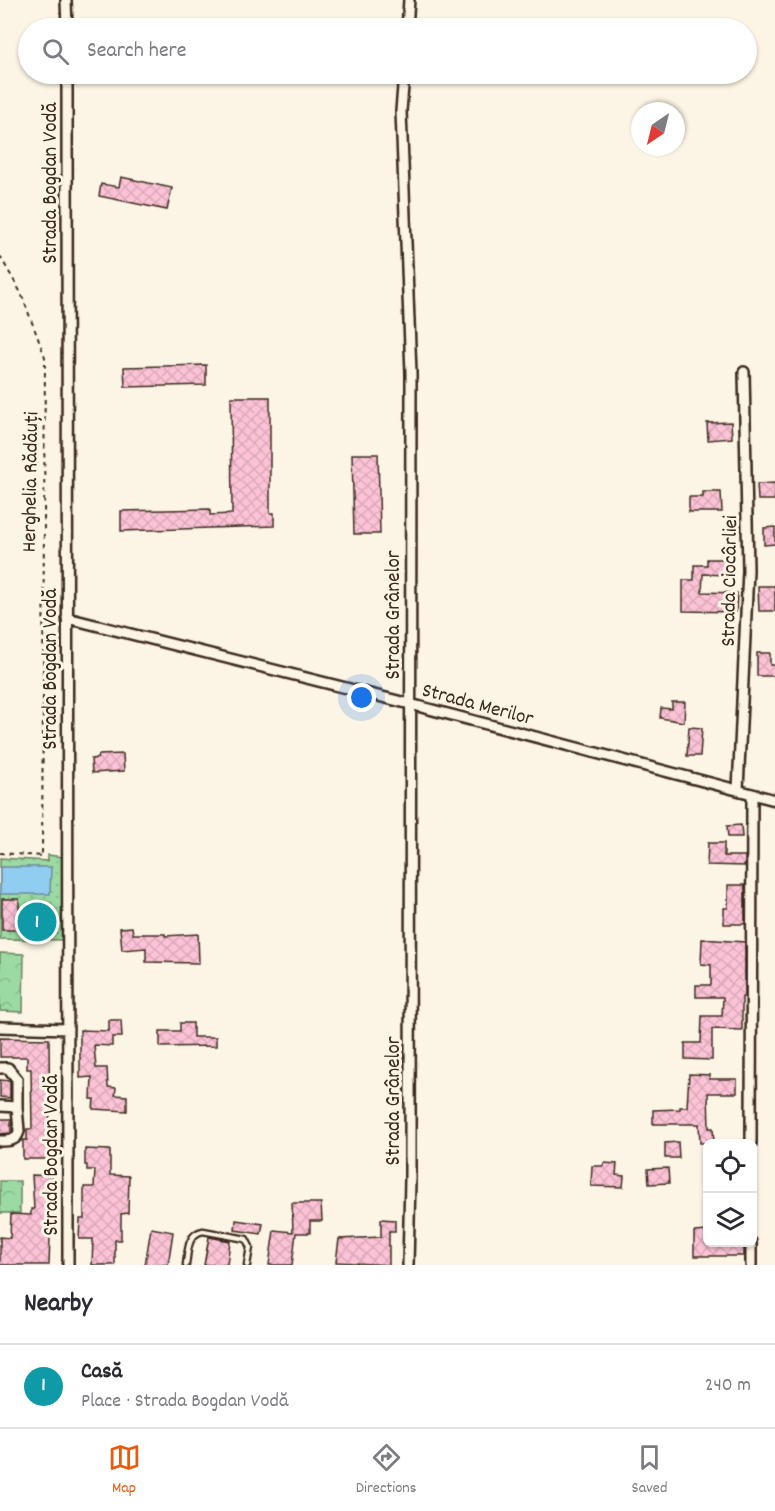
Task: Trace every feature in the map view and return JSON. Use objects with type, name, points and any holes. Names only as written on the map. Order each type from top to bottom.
[{"type":"street","points":[[66,0],[67,18]]},
{"type":"street","points":[[408,18],[409,0]]},
{"type":"street","name":"Strada Bogdan Vodă","points":[[67,84],[68,1265]]},
{"type":"street","name":"Strada Grânelor","points":[[403,84],[400,111],[411,373],[408,1265]]},
{"type":"street","name":"Strada Ciocârliei","points":[[738,790],[748,570],[744,372]]},
{"type":"street","name":"Strada Merilor","points":[[67,618],[410,704],[775,800]]},
{"type":"street","points":[[751,1139],[752,794]]},
{"type":"street","points":[[0,1027],[68,1029]]},
{"type":"street","points":[[0,1068],[8,1068],[18,1079],[18,1135],[10,1141],[0,1142]]},
{"type":"street","points":[[0,1106],[17,1107]]},
{"type":"street","points":[[751,1247],[751,1265]]},
{"type":"lane","points":[[186,1265],[191,1238],[203,1231],[246,1239],[250,1247],[247,1265]]},
{"type":"path","name":"Herghelia Rădăuți","points":[[0,256],[21,293],[45,357],[42,856],[0,854]]},
{"type":"green space","points":[[48,855],[63,857],[64,940],[0,939],[0,858],[48,861]]},
{"type":"green space","points":[[0,953],[24,954],[23,1012],[0,1011]]},
{"type":"green space","points":[[0,1181],[20,1181],[20,1213],[0,1213]]},
{"type":"water","points":[[0,867],[51,867],[50,894],[0,894]]},
{"type":"building","points":[[121,177],[172,188],[167,210],[99,196],[101,184],[119,187]]},
{"type":"building","points":[[206,365],[206,385],[125,387],[124,367]]},
{"type":"building","points":[[231,397],[270,397],[270,513],[274,513],[274,526],[121,531],[121,511],[210,509],[210,515],[232,514]]},
{"type":"building","points":[[731,422],[732,438],[708,440],[707,423]]},
{"type":"building","points":[[352,454],[378,454],[380,534],[354,534]]},
{"type":"building","points":[[775,483],[775,500],[758,500],[757,484]]},
{"type":"building","points":[[703,492],[721,492],[722,512],[689,512],[689,497],[703,497]]},
{"type":"building","points":[[775,527],[775,544],[764,545],[764,528]]},
{"type":"building","points":[[707,559],[727,559],[727,575],[703,574],[702,592],[737,593],[736,612],[683,611],[683,580],[694,580],[694,565],[707,565]]},
{"type":"building","points":[[758,586],[775,586],[775,611],[759,611]]},
{"type":"building","points":[[757,653],[770,653],[770,665],[775,665],[775,676],[757,676]]},
{"type":"building","points":[[672,702],[685,702],[684,722],[660,718],[661,708],[672,709]]},
{"type":"building","points":[[689,727],[702,728],[700,756],[687,756]]},
{"type":"building","points":[[123,754],[124,771],[92,773],[91,759],[98,758],[99,755]]},
{"type":"building","points":[[741,825],[742,837],[728,837],[727,826]]},
{"type":"building","points":[[708,843],[724,843],[724,856],[745,856],[745,866],[707,865]]},
{"type":"building","points":[[728,885],[745,885],[745,924],[724,924],[724,908],[728,908]]},
{"type":"building","points":[[2,899],[19,899],[19,909],[52,908],[53,930],[2,930]]},
{"type":"building","points":[[132,927],[133,934],[165,934],[165,936],[198,934],[199,963],[146,962],[146,948],[122,950],[120,928]]},
{"type":"building","points":[[702,939],[745,942],[745,997],[742,997],[742,1030],[712,1029],[712,1060],[685,1059],[685,1043],[701,1043],[702,1016],[722,1016],[723,997],[696,997],[696,985],[711,985],[711,965],[701,964]]},
{"type":"building","points":[[109,1020],[121,1020],[122,1037],[112,1037],[112,1046],[94,1045],[96,1068],[107,1068],[108,1087],[116,1088],[115,1095],[127,1096],[127,1111],[93,1109],[92,1077],[80,1078],[80,1030],[109,1031]]},
{"type":"building","points":[[180,1023],[193,1023],[193,1037],[216,1037],[216,1046],[160,1047],[160,1031],[180,1031]]},
{"type":"building","points":[[0,1038],[49,1039],[50,1159],[23,1159],[23,1140],[27,1140],[27,1129],[32,1129],[31,1069],[27,1069],[27,1057],[0,1057]]},
{"type":"building","points":[[689,1074],[710,1075],[709,1079],[737,1079],[737,1093],[708,1093],[709,1128],[713,1128],[714,1139],[703,1139],[703,1143],[700,1143],[699,1124],[653,1124],[653,1110],[687,1107]]},
{"type":"building","points":[[0,1080],[10,1081],[10,1098],[0,1097]]},
{"type":"building","points":[[0,1119],[11,1119],[11,1133],[0,1134]]},
{"type":"building","points":[[678,1142],[679,1158],[665,1158],[665,1143]]},
{"type":"building","points":[[85,1149],[110,1150],[110,1175],[129,1176],[128,1213],[121,1214],[121,1240],[115,1240],[115,1265],[92,1265],[93,1239],[79,1239],[80,1219],[84,1219],[84,1187],[94,1187],[95,1170],[87,1170]]},
{"type":"building","points":[[604,1163],[617,1164],[616,1175],[624,1176],[623,1187],[591,1186],[592,1166],[603,1166]]},
{"type":"building","points":[[668,1168],[669,1183],[649,1184],[648,1169]]},
{"type":"building","points":[[32,1175],[52,1176],[49,1265],[0,1265],[0,1237],[10,1238],[11,1214],[31,1215],[31,1209],[34,1209]]},
{"type":"building","points":[[292,1203],[321,1203],[322,1221],[310,1221],[310,1233],[296,1233],[292,1265],[269,1265],[274,1230],[293,1232]]},
{"type":"building","points":[[381,1219],[395,1220],[395,1231],[389,1231],[389,1265],[336,1262],[339,1239],[381,1237]]},
{"type":"building","points":[[236,1220],[263,1224],[261,1234],[235,1230]]},
{"type":"building","points":[[151,1228],[173,1232],[168,1265],[145,1265]]},
{"type":"building","points":[[703,1231],[703,1247],[744,1247],[744,1256],[694,1256],[694,1232]]},
{"type":"building","points":[[209,1237],[230,1241],[227,1265],[204,1265]]},
{"type":"place","name":"Casă","points":[[37,922]]}]
